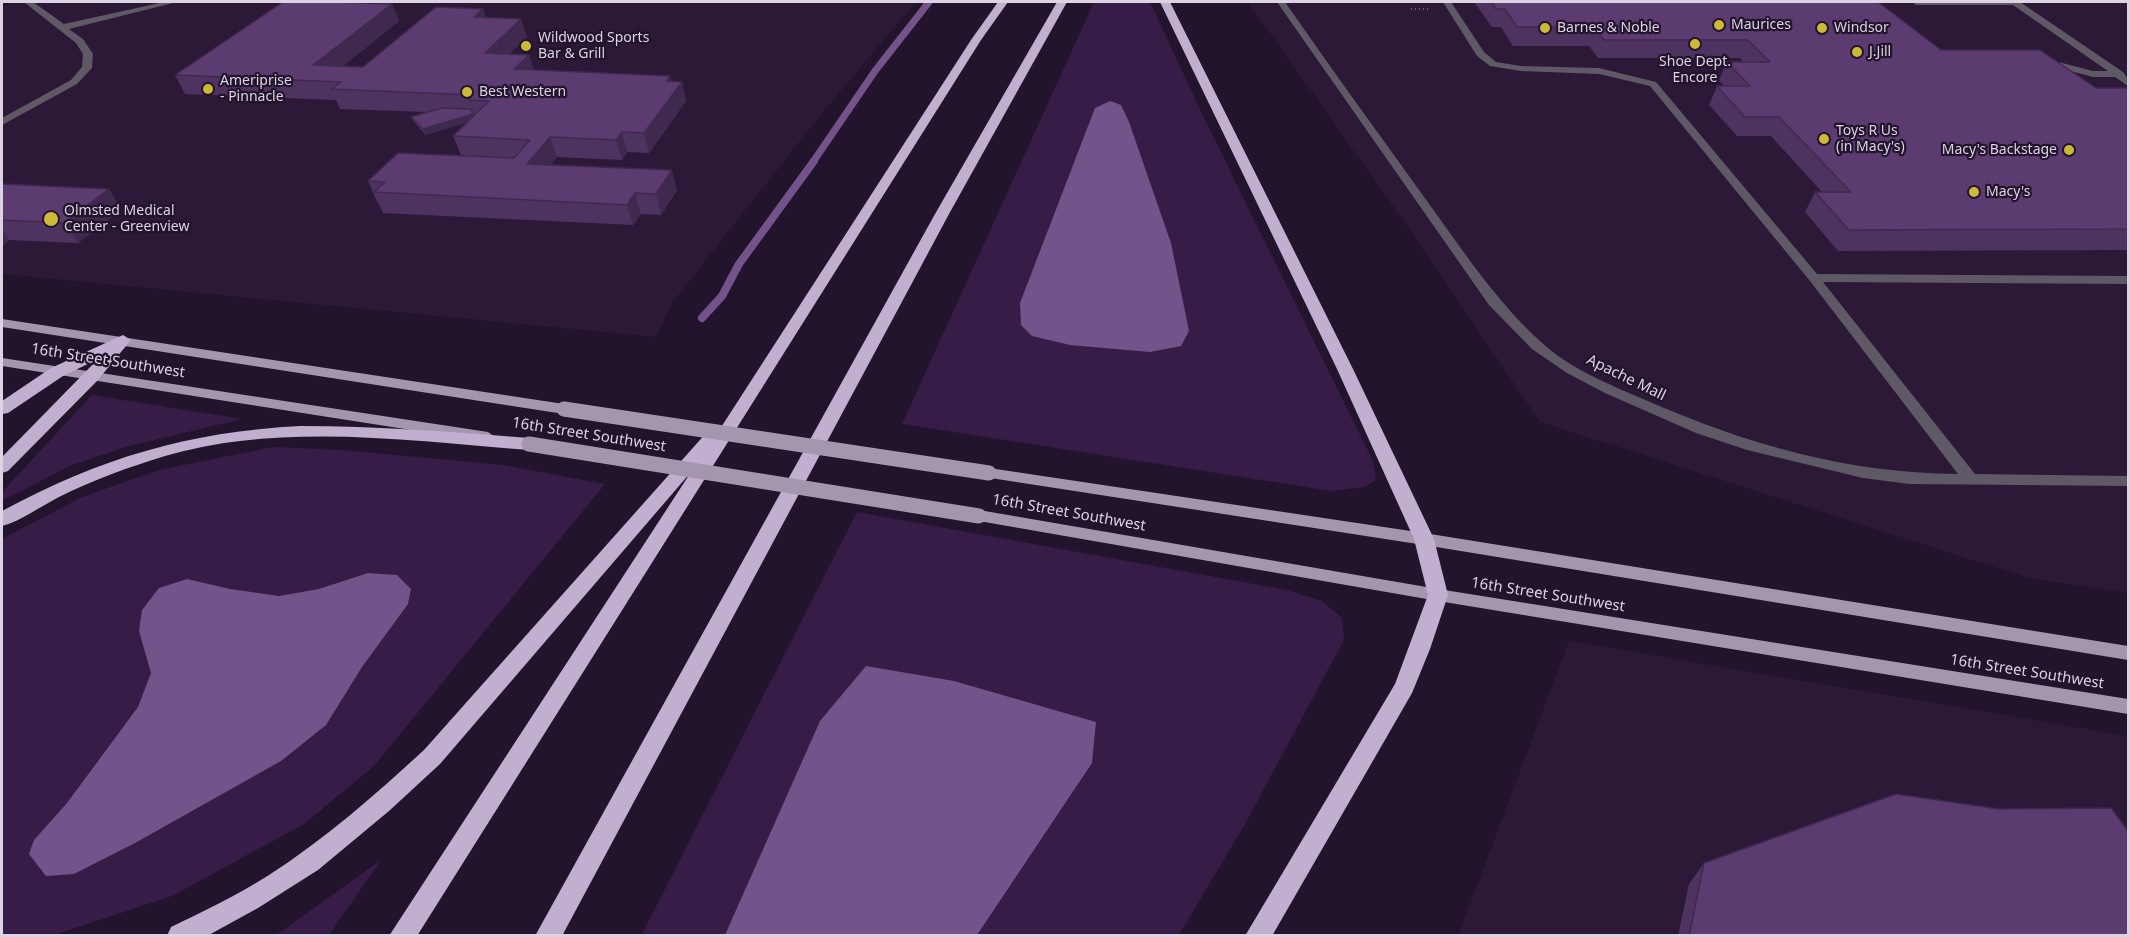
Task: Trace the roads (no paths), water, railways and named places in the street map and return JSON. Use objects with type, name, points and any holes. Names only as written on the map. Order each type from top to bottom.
[{"type":"highway","points":[[402,936],[758,385],[976,40],[1003,2]]},
{"type":"highway","points":[[548,936],[942,214],[1062,2]]},
{"type":"highway","points":[[1165,2],[1345,369],[1424,539],[1438,595],[1420,649],[1404,687],[1258,936]]},
{"type":"highway","points":[[2,409],[57,372],[123,340]]},
{"type":"highway","points":[[2,467],[91,378],[123,340]]},
{"type":"highway","points":[[180,936],[227,912],[290,875],[384,803],[432,757],[758,385]]},
{"type":"highway","points":[[2,519],[105,470],[145,456],[223,438],[279,433],[330,433],[529,444]]},
{"type":"main road","name":"16th Street Southwest","points":[[2,323],[1424,539],[2128,653]]},
{"type":"main road","name":"16th Street Southwest","points":[[2,362],[91,378],[529,444],[980,516],[1438,595],[2128,707]]},
{"type":"street","points":[[2,122],[74,82],[87,68],[88,54],[80,41],[28,2]]},
{"type":"street","points":[[64,27],[173,2]]},
{"type":"street","name":"Apache Mall","points":[[1281,2],[1494,302],[1537,346],[1572,369],[1610,390],[1701,430],[1752,447],[1863,473],[1909,479],[2128,481]]},
{"type":"street","points":[[1447,2],[1486,61],[1519,69],[1600,71],[1628,76],[1653,84],[1814,278],[1970,480]]},
{"type":"street","points":[[1916,2],[2015,2],[2105,64],[2128,83]]},
{"type":"street","points":[[2027,60],[2049,61],[2093,74],[2128,74]]},
{"type":"street","points":[[1814,278],[2128,280]]},
{"type":"waterway","points":[[813,162],[875,71],[929,2]]},
{"type":"waterway","points":[[702,318],[722,296],[739,264],[814,161]]},
{"type":"place","name":"Maurices","points":[[1719,25]]},
{"type":"place","name":"Barnes & Noble","points":[[1545,28]]},
{"type":"place","name":"Windsor","points":[[1822,28]]},
{"type":"place","name":"Shoe Dept. Encore","points":[[1695,44]]},
{"type":"place","name":"Wildwood Sports Bar & Grill","points":[[526,46]]},
{"type":"place","name":"J.Jill","points":[[1857,52]]},
{"type":"place","name":"Ameriprise - Pinnacle","points":[[208,89]]},
{"type":"place","name":"Best Western","points":[[467,92]]},
{"type":"place","name":"Toys R Us (in Macy's)","points":[[1824,139]]},
{"type":"place","name":"Macy's Backstage","points":[[2069,150]]},
{"type":"place","name":"Macy's","points":[[1974,192]]},
{"type":"place","name":"Olmsted Medical Center - Greenview","points":[[51,219]]}]
